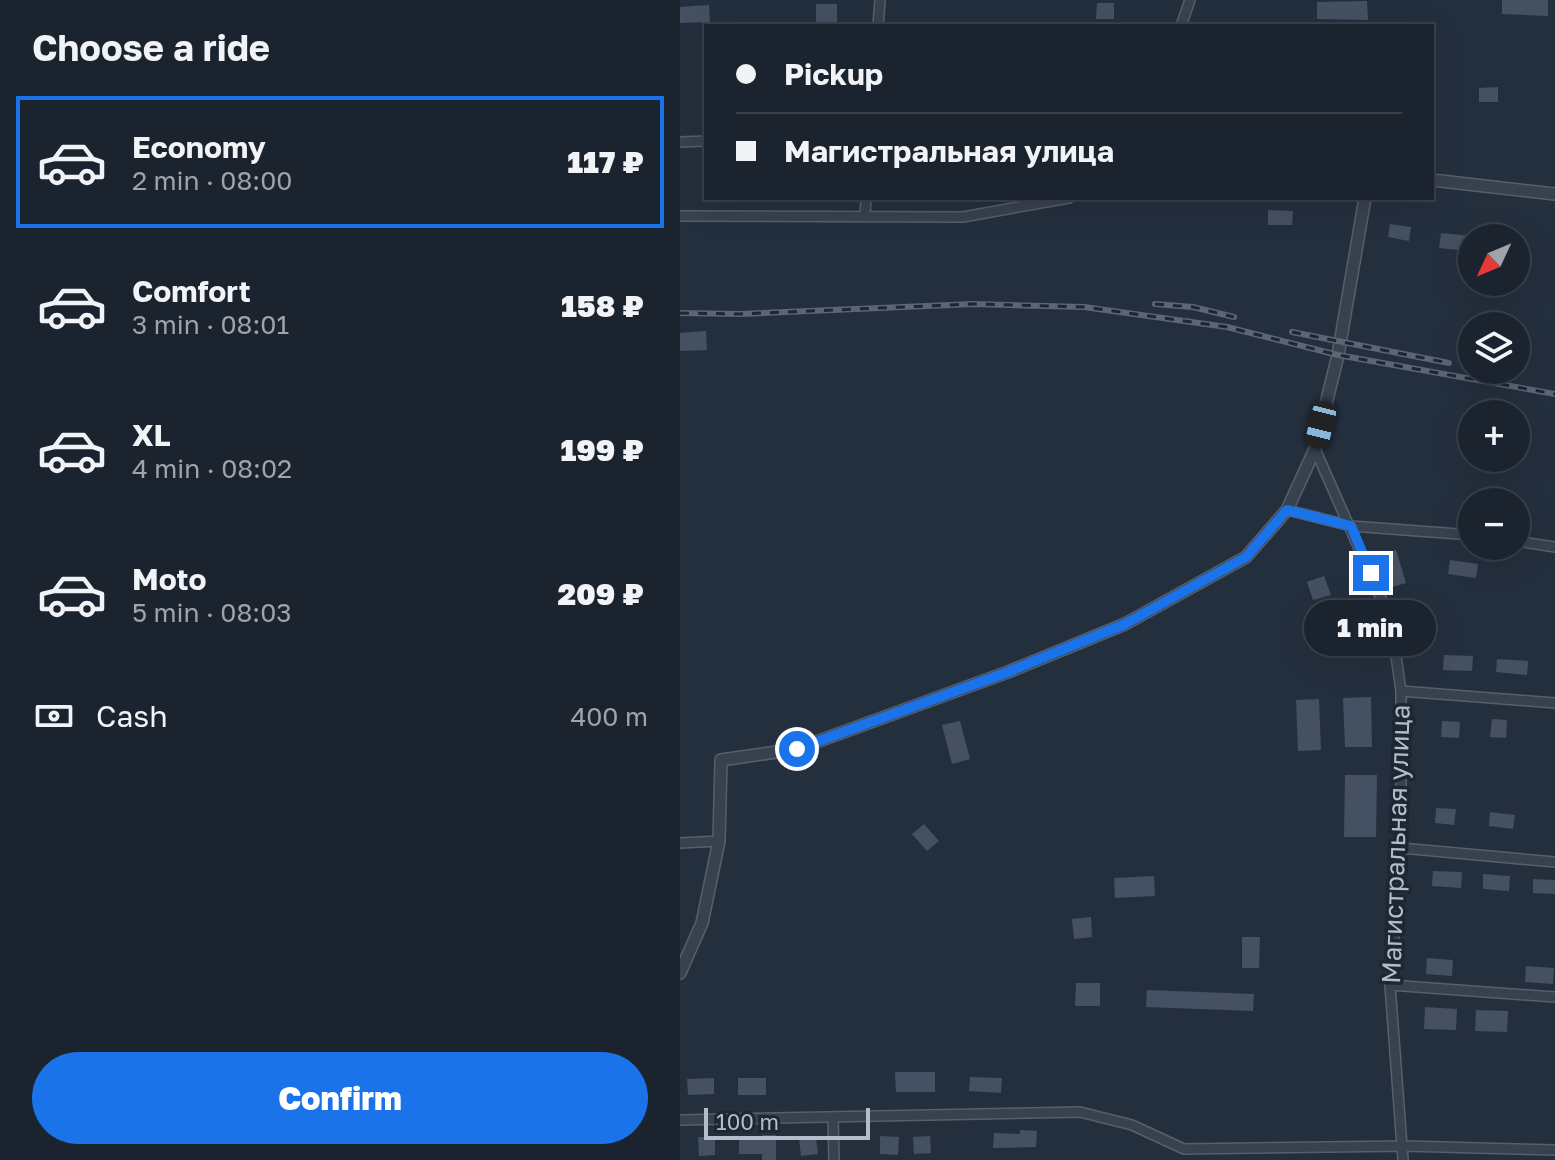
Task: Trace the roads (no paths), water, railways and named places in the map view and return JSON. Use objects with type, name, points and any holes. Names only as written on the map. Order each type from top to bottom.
[{"type":"street","points":[[878,24],[880,0]]},
{"type":"street","points":[[1182,24],[1190,0]]},
{"type":"street","points":[[680,142],[704,141]]},
{"type":"street","points":[[1434,180],[1553,191]]},
{"type":"street","points":[[865,216],[866,200]]},
{"type":"street","points":[[680,216],[963,217],[1058,200]]},
{"type":"street","points":[[680,973],[702,923],[719,841],[721,760],[797,749],[1008,672],[1125,624],[1246,557],[1287,510],[1315,449],[1338,355],[1365,200]]},
{"type":"street","name":"Магистральная улица","points":[[1315,449],[1391,621],[1401,691],[1401,848],[1390,985],[1403,1160]]},
{"type":"street","points":[[1287,510],[1351,526],[1458,534]]},
{"type":"street","points":[[1530,543],[1555,547]]},
{"type":"street","points":[[1401,691],[1555,703]]},
{"type":"street","points":[[680,843],[719,841]]},
{"type":"street","points":[[1401,848],[1555,862]]},
{"type":"street","points":[[1390,985],[1555,997]]},
{"type":"street","points":[[680,1120],[1080,1112],[1132,1125],[1184,1149],[1404,1146],[1555,1150]]},
{"type":"street","points":[[833,1118],[834,1160]]},
{"type":"railway","points":[[680,313],[740,314],[973,304],[1084,307],[1227,327],[1338,355],[1555,394]]},
{"type":"railway","points":[[1155,304],[1193,307],[1234,317]]},
{"type":"railway","points":[[1292,332],[1449,363]]}]
